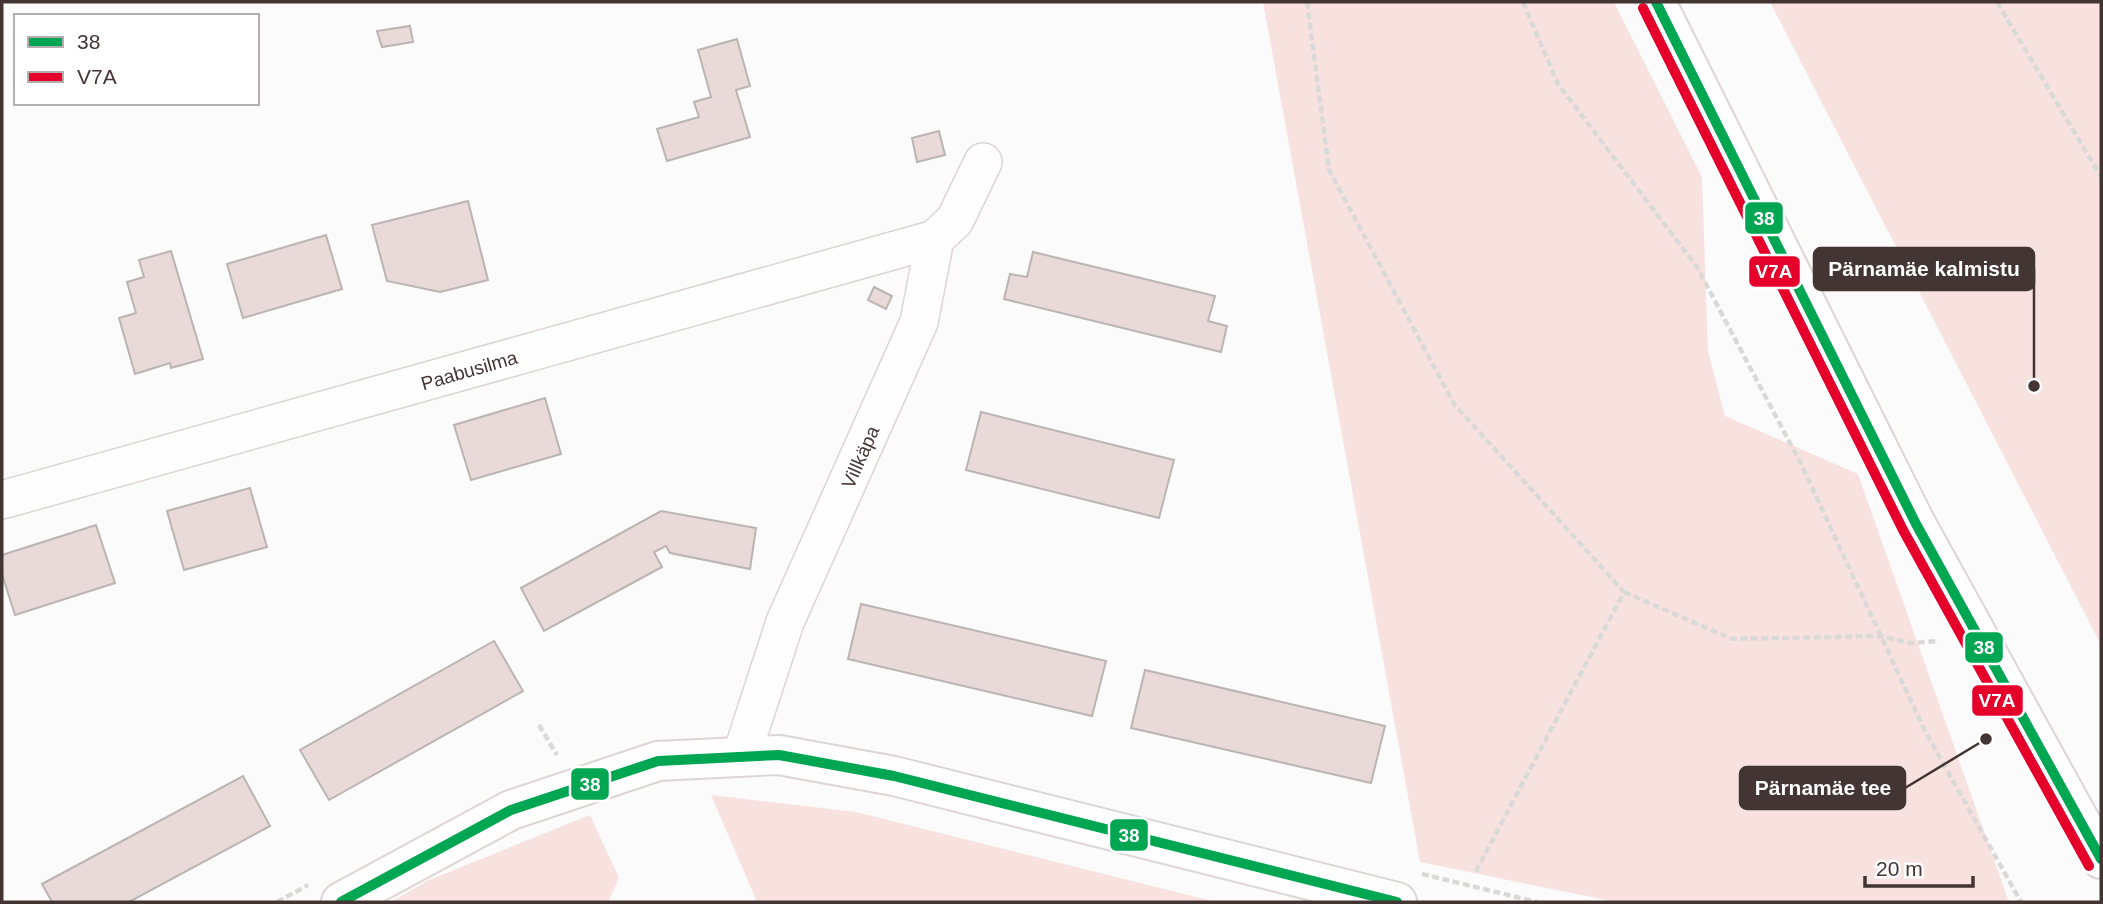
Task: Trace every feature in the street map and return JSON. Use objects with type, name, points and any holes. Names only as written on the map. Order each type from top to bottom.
[{"type":"main road","points":[[1656,2],[1910,512],[2101,859]]},
{"type":"main road","points":[[341,902],[511,810],[658,761],[779,755],[894,775],[1397,902]]},
{"type":"street","name":"Villkäpa","points":[[741,757],[785,622],[919,322],[936,239],[954,220],[983,162]]},
{"type":"street","name":"Paabusilma","points":[[2,500],[936,239]]},
{"type":"path","points":[[1307,2],[1329,170],[1454,404],[1624,592],[1732,639],[1881,636],[1910,643],[1941,640],[1972,626]]},
{"type":"path","points":[[1523,2],[1558,84],[1697,267],[1801,464],[1925,732],[2021,902]]},
{"type":"path","points":[[1997,2],[2101,177]]},
{"type":"path","points":[[1475,873],[1624,592]]},
{"type":"path","points":[[540,725],[559,758]]},
{"type":"shaded area","points":[[1263,2],[1614,2],[1702,177],[1708,351],[1725,416],[1858,474],[2009,902],[1616,902],[1420,862]]},
{"type":"shaded area","points":[[1770,2],[2101,2],[2101,645]]},
{"type":"shaded area","points":[[711,795],[856,812],[1216,902],[757,902]]},
{"type":"shaded area","points":[[590,815],[619,878],[608,902],[391,902],[429,880]]},
{"type":"building","points":[[410,26],[413,42],[382,47],[377,31]]},
{"type":"building","points":[[737,39],[750,86],[736,90],[750,137],[667,161],[657,129],[699,117],[694,102],[711,97],[698,50]]},
{"type":"building","points":[[939,131],[945,155],[917,162],[912,138]]},
{"type":"building","points":[[468,201],[488,280],[440,292],[387,281],[372,225]]},
{"type":"building","points":[[326,235],[342,289],[243,318],[227,264]]},
{"type":"building","points":[[171,251],[203,359],[171,368],[170,363],[135,374],[119,318],[136,313],[127,282],[144,277],[139,260]]},
{"type":"building","points":[[1033,252],[1215,296],[1208,321],[1227,326],[1221,352],[1004,299],[1010,274],[1027,277]]},
{"type":"building","points":[[874,287],[892,296],[886,309],[868,300]]},
{"type":"building","points":[[545,398],[561,454],[471,480],[454,425]]},
{"type":"building","points":[[981,412],[1174,460],[1159,518],[966,470]]},
{"type":"building","points":[[250,488],[267,547],[184,570],[167,511]]},
{"type":"building","points":[[661,511],[756,528],[750,569],[670,553],[666,546],[654,552],[662,567],[544,631],[521,588]]},
{"type":"building","points":[[96,525],[115,583],[15,615],[2,574],[2,555]]},
{"type":"building","points":[[861,604],[1106,661],[1092,716],[848,659]]},
{"type":"building","points":[[494,641],[523,691],[329,800],[300,750]]},
{"type":"building","points":[[1145,670],[1385,726],[1371,783],[1131,728]]},
{"type":"building","points":[[243,776],[270,826],[129,902],[52,902],[42,884]]},
{"type":"transit line","name":"38","points":[[1656,2],[1916,524],[2101,859]]},
{"type":"transit line","name":"V7A","points":[[1643,8],[1903,530],[2089,866]]},
{"type":"transit line","name":"38","points":[[341,902],[511,810],[658,761],[779,755],[894,776],[1397,902]]},
{"type":"place","name":"Pärnamäe kalmistu","points":[[2034,386]]},
{"type":"place","name":"Pärnamäe tee","points":[[1986,739]]}]
